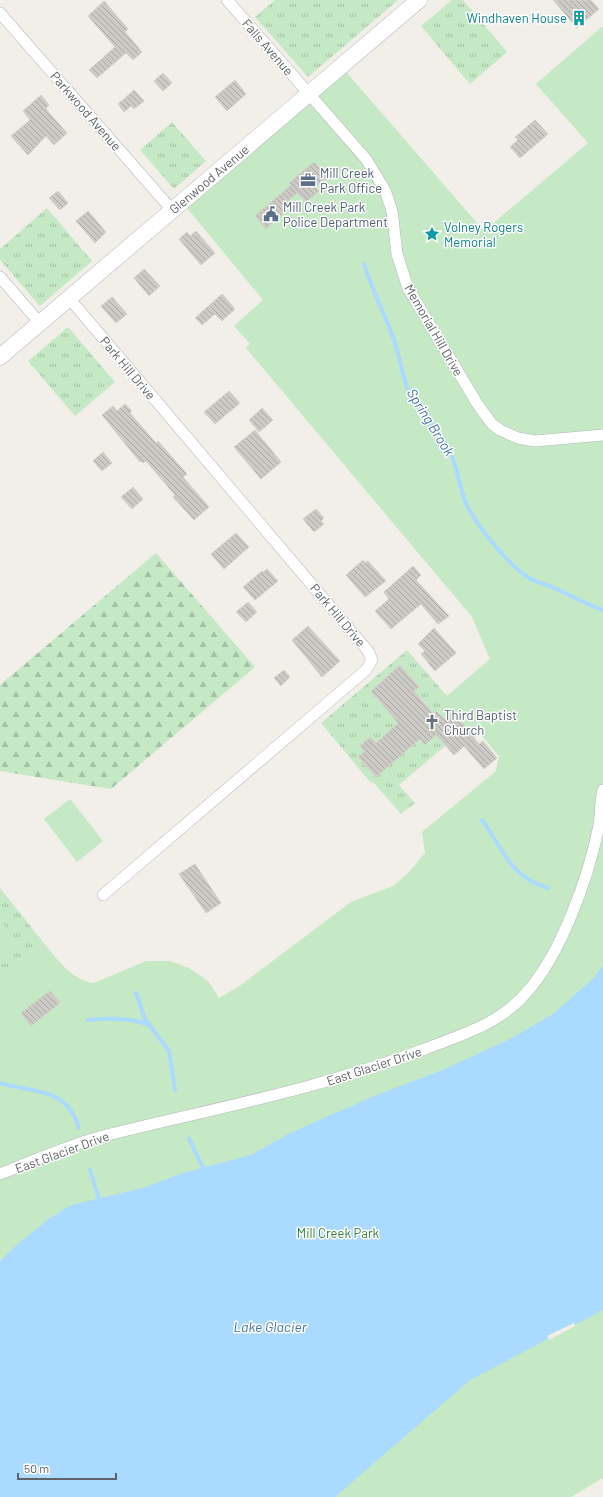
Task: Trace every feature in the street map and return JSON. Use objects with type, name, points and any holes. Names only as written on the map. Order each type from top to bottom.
[{"type":"main road","name":"Glenwood Avenue","points":[[0,357],[418,0]]},
{"type":"street","name":"Falls Avenue","points":[[227,0],[309,94]]},
{"type":"street","name":"Parkwood Avenue","points":[[0,13],[172,210]]},
{"type":"street","name":"Memorial Hill Drive","points":[[309,94],[375,172],[385,190],[392,211],[397,254],[408,288],[478,405],[492,424],[500,430],[518,438],[535,441],[603,435]]},
{"type":"street","points":[[0,277],[40,323]]},
{"type":"street","name":"Park Hill Drive","points":[[69,298],[368,651],[372,660],[366,670],[102,895]]},
{"type":"street","name":"East Glacier Drive","points":[[0,1174],[101,1136],[304,1088],[374,1068],[461,1036],[508,1012],[528,992],[535,982],[554,952],[572,912],[588,864],[599,824],[603,790]]},
{"type":"green space","points":[[275,0],[398,0],[308,77],[255,17]]},
{"type":"green space","points":[[452,0],[463,0],[507,52],[470,84],[421,26]]},
{"type":"green space","name":"Mill Creek Park","points":[[603,26],[603,1478],[571,1497],[0,1497],[0,977],[43,942],[65,968],[86,981],[94,983],[146,961],[170,961],[189,968],[208,981],[219,998],[238,987],[351,902],[393,886],[409,872],[425,853],[422,832],[496,771],[499,756],[447,696],[490,659],[472,617],[246,348],[250,344],[234,326],[263,300],[182,202],[341,66],[484,231],[588,143],[536,84]]},
{"type":"green space","points":[[172,122],[206,161],[174,189],[140,150]]},
{"type":"green space","points":[[47,208],[92,261],[40,306],[0,260],[0,249]]},
{"type":"green space","points":[[68,327],[115,382],[75,416],[28,361]]},
{"type":"green space","points":[[156,553],[255,667],[111,789],[0,771],[0,685]]},
{"type":"green space","points":[[407,650],[479,733],[474,738],[453,713],[445,720],[437,711],[433,714],[414,691],[419,687],[400,665],[371,690],[389,712],[406,726],[397,725],[376,743],[370,737],[360,746],[365,751],[359,757],[376,777],[420,739],[425,745],[436,735],[445,746],[399,785],[415,803],[401,814],[373,782],[371,783],[321,723]]},
{"type":"green space","points":[[70,799],[103,841],[77,862],[44,819]]},
{"type":"green space","points":[[0,888],[43,942],[0,977]]},
{"type":"green space","points":[[1,921],[16,940],[2,951],[0,948]]},
{"type":"water","name":"Lake Glacier","points":[[603,965],[603,1310],[470,1380],[335,1497],[0,1497],[0,1261],[20,1242],[49,1219],[71,1205],[143,1188],[183,1173],[251,1155],[292,1132],[372,1097],[447,1068],[510,1039],[553,1014],[595,977]]},
{"type":"pier","points":[[574,1323],[575,1326],[549,1340],[547,1336]]},
{"type":"building","name":"Windhaven House","points":[[553,0],[591,0],[599,9],[577,28]]},
{"type":"building","points":[[104,1],[128,29],[125,32],[142,52],[133,60],[126,53],[97,78],[89,70],[115,47],[88,16]]},
{"type":"building","points":[[163,73],[172,83],[163,91],[154,81]]},
{"type":"building","points":[[235,80],[246,94],[227,111],[215,97]]},
{"type":"building","points":[[134,90],[144,101],[134,109],[131,106],[124,112],[118,104]]},
{"type":"building","points":[[41,95],[49,105],[46,108],[49,113],[67,133],[54,145],[46,136],[28,155],[11,136],[30,120],[23,111]]},
{"type":"building","points":[[535,120],[548,134],[520,158],[510,147],[518,140],[515,137]]},
{"type":"building","points":[[314,162],[327,177],[315,187],[319,191],[306,202],[297,193],[282,206],[286,211],[266,229],[255,216],[291,185],[289,183]]},
{"type":"building","points":[[58,191],[68,203],[60,210],[49,198]]},
{"type":"building","points":[[88,211],[106,232],[95,243],[76,221]]},
{"type":"building","points":[[196,231],[215,253],[201,265],[179,239],[187,232],[190,236]]},
{"type":"building","points":[[144,269],[160,286],[149,296],[134,278]]},
{"type":"building","points":[[222,294],[235,309],[222,321],[215,314],[202,325],[195,318]]},
{"type":"building","points":[[112,297],[127,314],[116,323],[101,306]]},
{"type":"building","points":[[229,391],[240,403],[215,424],[204,412]]},
{"type":"building","points":[[125,404],[132,411],[130,413],[156,443],[158,441],[187,474],[183,477],[209,507],[194,520],[173,497],[175,495],[146,461],[143,463],[141,461],[140,462],[102,415],[113,406],[117,411]]},
{"type":"building","points":[[262,408],[273,420],[259,432],[249,420]]},
{"type":"building","points":[[255,430],[281,462],[261,479],[234,447]]},
{"type":"building","points":[[103,452],[112,463],[102,471],[93,461]]},
{"type":"building","points":[[133,487],[143,499],[132,509],[121,497]]},
{"type":"building","points":[[316,509],[324,518],[321,521],[324,524],[314,532],[303,519]]},
{"type":"building","points":[[236,533],[249,547],[224,569],[211,554]]},
{"type":"building","points":[[363,560],[365,563],[368,561],[386,581],[365,597],[346,575]]},
{"type":"building","points":[[413,566],[421,575],[416,580],[449,616],[438,624],[421,604],[391,629],[375,611],[389,599],[384,592]]},
{"type":"building","points":[[267,569],[278,581],[255,600],[243,587],[262,571],[263,572]]},
{"type":"building","points":[[248,602],[257,612],[246,622],[236,612]]},
{"type":"building","points":[[308,626],[340,661],[322,677],[292,640]]},
{"type":"building","points":[[434,628],[456,653],[435,671],[421,654],[425,651],[418,644]]},
{"type":"building","name":"Third Baptist Church","points":[[400,665],[419,687],[414,691],[433,714],[436,711],[445,720],[453,713],[479,744],[483,741],[497,758],[484,769],[464,746],[454,755],[436,735],[425,745],[420,739],[376,777],[358,757],[365,751],[360,746],[370,737],[376,743],[398,723],[371,691]]},
{"type":"building","points":[[284,670],[290,677],[281,686],[274,678]]},
{"type":"building","points":[[195,864],[221,903],[206,913],[179,874]]},
{"type":"building","points":[[50,991],[60,1003],[31,1026],[21,1013]]},
{"type":"waterway","name":"Spring Brook","points":[[364,264],[394,340],[408,389],[416,404],[442,437],[450,451],[465,501],[469,510],[484,532],[503,555],[523,574],[603,610]]},
{"type":"waterway","points":[[482,820],[502,852],[516,869],[524,877],[548,888]]},
{"type":"waterway","points":[[136,993],[145,1019],[169,1051],[175,1090]]},
{"type":"waterway","points":[[88,1020],[127,1019],[149,1025]]},
{"type":"waterway","points":[[0,1083],[36,1091],[57,1098],[66,1104],[73,1114],[79,1128]]},
{"type":"waterway","points":[[189,1138],[203,1168]]},
{"type":"waterway","points":[[90,1170],[99,1199]]},
{"type":"place","name":"Windhaven House","points":[[579,18]]},
{"type":"place","name":"Mill Creek Park Office","points":[[308,180]]},
{"type":"place","name":"Mill Creek Park Police Department","points":[[271,214]]},
{"type":"place","name":"Volney Rogers Memorial","points":[[432,234]]},
{"type":"place","name":"Third Baptist Church","points":[[432,722]]}]
